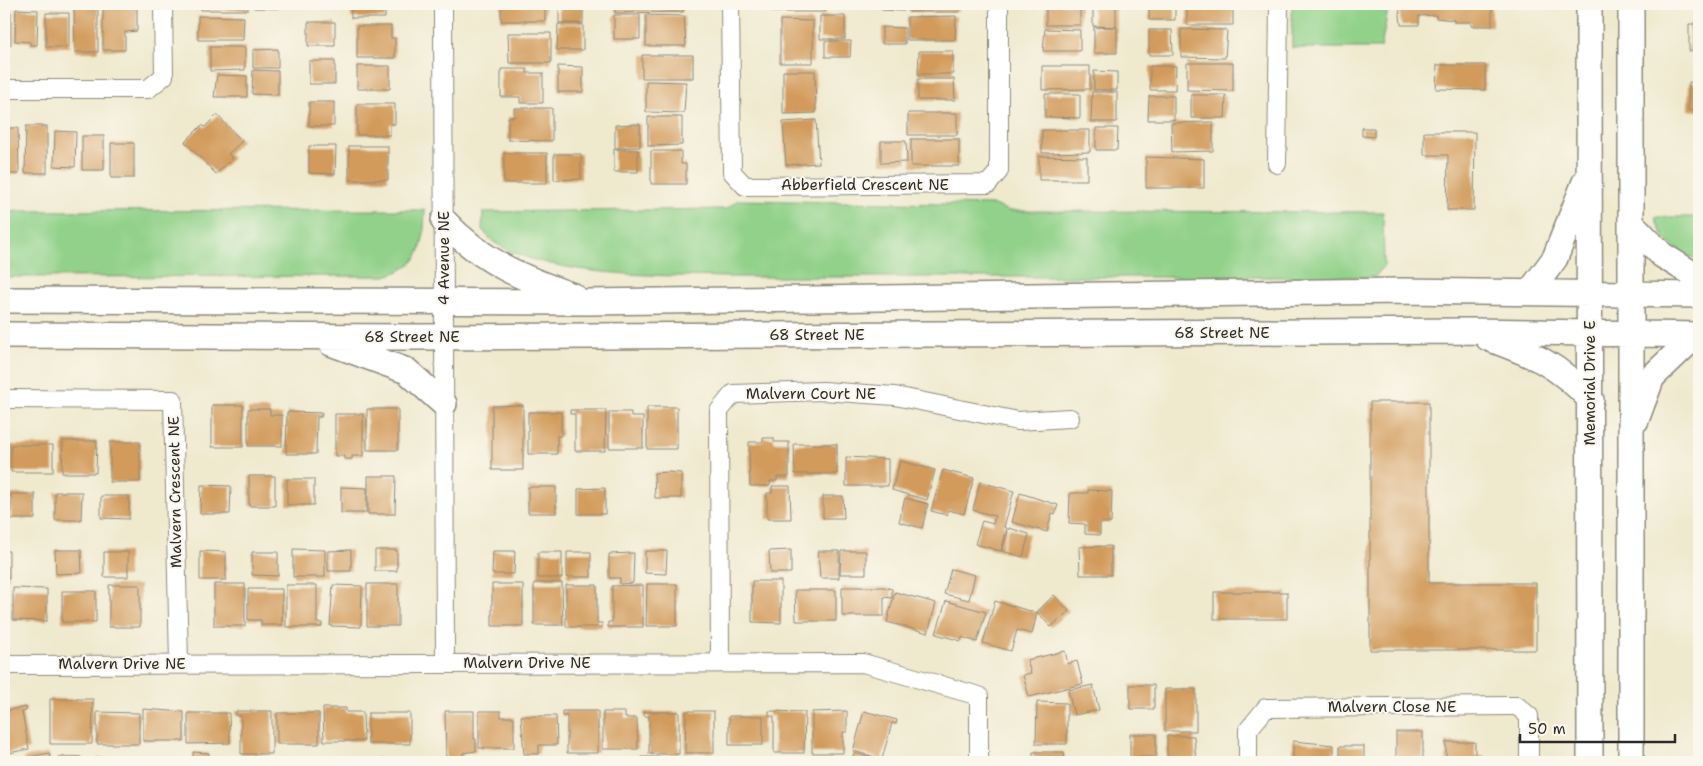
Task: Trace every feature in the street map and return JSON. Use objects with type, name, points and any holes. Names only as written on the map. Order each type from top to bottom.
[{"type":"main road","name":"Memorial Drive E","points":[[1589,4],[1590,762]]},
{"type":"main road","points":[[1631,4],[1631,762]]},
{"type":"main road","points":[[1530,292],[1555,258],[1589,171]]},
{"type":"main road","points":[[444,221],[481,255],[520,277],[590,302]]},
{"type":"main road","points":[[1632,224],[1662,255],[1699,278]]},
{"type":"main road","points":[[4,300],[590,302],[1402,291],[1699,294]]},
{"type":"main road","points":[[1471,331],[1532,354],[1562,371],[1591,400]]},
{"type":"main road","name":"68 Street NE","points":[[4,335],[444,337],[1471,331],[1698,335]]},
{"type":"main road","points":[[1630,436],[1652,377],[1675,353],[1698,335]]},
{"type":"main road","points":[[314,337],[407,371],[444,404]]},
{"type":"street","points":[[4,89],[148,89],[164,76],[163,4]]},
{"type":"street","name":"4 Avenue NE","points":[[443,4],[445,663]]},
{"type":"street","name":"Abberfield Crescent NE","points":[[730,4],[732,172],[744,186],[754,186],[988,184],[999,171],[999,4]]},
{"type":"street","points":[[1277,164],[1279,4]]},
{"type":"street","name":"Malvern Court NE","points":[[720,662],[719,411],[733,394],[823,391],[895,396],[1018,421],[1070,418]]},
{"type":"street","name":"Malvern Crescent NE","points":[[4,399],[173,400],[179,664]]},
{"type":"street","name":"Malvern Drive NE","points":[[4,665],[863,663],[979,696],[979,762]]},
{"type":"street","name":"Malvern Close NE","points":[[1248,762],[1248,730],[1266,708],[1517,706],[1529,716],[1530,762]]},
{"type":"green space","points":[[1292,4],[1389,4],[1381,48],[1292,48]]},
{"type":"green space","points":[[738,200],[994,205],[1009,211],[1383,212],[1384,266],[1375,277],[727,277],[639,275],[576,269],[546,263],[495,243],[482,229],[483,212],[726,209]]},
{"type":"green space","points":[[425,210],[422,244],[419,252],[407,266],[385,276],[4,277],[4,211]]},
{"type":"green space","points":[[1655,217],[1699,217],[1699,260],[1683,253],[1671,244],[1662,233]]},
{"type":"building","points":[[103,4],[137,6],[137,31],[125,32],[125,50],[103,50]]},
{"type":"building","points":[[201,4],[248,4],[248,10],[201,10]]},
{"type":"building","points":[[254,4],[278,4],[278,8],[254,8]]},
{"type":"building","points":[[351,4],[385,4],[385,18],[351,18]]},
{"type":"building","points":[[501,4],[545,4],[545,21],[501,21]]},
{"type":"building","points":[[559,4],[583,4],[583,23],[559,23]]},
{"type":"building","points":[[615,4],[683,4],[683,12],[615,13]]},
{"type":"building","points":[[772,4],[826,4],[826,12],[772,12]]},
{"type":"building","points":[[882,4],[904,4],[904,11],[882,10]]},
{"type":"building","points":[[909,4],[959,4],[959,12],[909,12]]},
{"type":"building","points":[[1046,4],[1080,4],[1080,25],[1046,25]]},
{"type":"building","points":[[1093,4],[1116,4],[1116,27],[1093,26]]},
{"type":"building","points":[[1149,4],[1175,4],[1175,20],[1149,20]]},
{"type":"building","points":[[1187,4],[1233,4],[1233,25],[1187,25]]},
{"type":"building","points":[[1399,4],[1492,4],[1492,26],[1471,26],[1471,22],[1454,22],[1454,20],[1436,18],[1436,15],[1419,16],[1419,25],[1401,25]]},
{"type":"building","points":[[74,6],[98,6],[98,52],[75,52]]},
{"type":"building","points":[[16,9],[38,10],[37,45],[30,45],[30,42],[15,41]]},
{"type":"building","points":[[4,12],[11,12],[11,45],[4,45]]},
{"type":"building","points":[[46,13],[69,13],[69,47],[46,47]]},
{"type":"building","points":[[614,15],[640,15],[640,39],[614,39]]},
{"type":"building","points":[[646,15],[684,16],[686,46],[646,46]]},
{"type":"building","points":[[198,16],[244,17],[243,40],[198,40]]},
{"type":"building","points":[[820,16],[845,16],[845,39],[820,39]]},
{"type":"building","points":[[956,16],[955,40],[907,40],[907,17]]},
{"type":"building","points":[[780,20],[813,21],[813,63],[780,63]]},
{"type":"building","points":[[308,22],[335,22],[335,46],[308,46]]},
{"type":"building","points":[[558,24],[583,24],[583,50],[557,50]]},
{"type":"building","points":[[1689,24],[1699,24],[1699,51],[1689,51]]},
{"type":"building","points":[[357,26],[391,26],[391,38],[395,38],[395,58],[357,58]]},
{"type":"building","points":[[882,27],[905,28],[905,44],[882,44]]},
{"type":"building","points":[[1094,27],[1117,27],[1117,53],[1094,53]]},
{"type":"building","points":[[1045,29],[1080,30],[1080,51],[1043,51]]},
{"type":"building","points":[[1181,29],[1227,30],[1225,58],[1181,57]]},
{"type":"building","points":[[1149,30],[1172,30],[1173,55],[1149,55]]},
{"type":"building","points":[[508,33],[551,33],[551,63],[509,63]]},
{"type":"building","points":[[825,41],[851,41],[850,57],[825,57]]},
{"type":"building","points":[[210,47],[245,47],[245,70],[210,71]]},
{"type":"building","points":[[278,49],[278,68],[253,68],[253,50]]},
{"type":"building","points":[[919,51],[953,51],[953,74],[918,74]]},
{"type":"building","points":[[642,55],[693,55],[693,78],[642,78]]},
{"type":"building","points":[[309,61],[335,61],[335,84],[309,84]]},
{"type":"building","points":[[1187,63],[1233,63],[1233,91],[1187,90]]},
{"type":"building","points":[[1437,65],[1485,65],[1485,90],[1436,89]]},
{"type":"building","points":[[357,66],[390,66],[390,89],[357,89]]},
{"type":"building","points":[[558,66],[583,67],[583,92],[558,92]]},
{"type":"building","points":[[1042,66],[1090,66],[1090,89],[1042,90]]},
{"type":"building","points":[[1150,66],[1176,66],[1175,90],[1150,90]]},
{"type":"building","points":[[501,69],[527,69],[527,73],[543,73],[543,103],[520,103],[520,97],[501,97]]},
{"type":"building","points":[[253,70],[278,71],[278,95],[252,94]]},
{"type":"building","points":[[783,71],[815,71],[816,113],[783,114]]},
{"type":"building","points":[[1094,71],[1117,72],[1117,90],[1094,90]]},
{"type":"building","points":[[217,75],[247,76],[247,97],[214,97]]},
{"type":"building","points":[[918,79],[954,79],[955,100],[918,100]]},
{"type":"building","points":[[646,81],[686,82],[684,113],[646,112]]},
{"type":"building","points":[[1689,82],[1699,83],[1699,111],[1688,110]]},
{"type":"building","points":[[1092,92],[1117,92],[1117,122],[1091,122]]},
{"type":"building","points":[[1045,94],[1080,94],[1080,118],[1045,117]]},
{"type":"building","points":[[1191,95],[1226,95],[1225,118],[1191,118]]},
{"type":"building","points":[[1149,96],[1174,96],[1174,120],[1148,120]]},
{"type":"building","points":[[309,102],[334,102],[334,126],[309,126]]},
{"type":"building","points":[[357,104],[395,104],[395,124],[390,124],[390,135],[357,135]]},
{"type":"building","points":[[514,108],[552,108],[552,141],[508,140],[508,117],[514,117]]},
{"type":"building","points":[[908,113],[957,113],[957,135],[908,135]]},
{"type":"building","points":[[217,115],[242,141],[228,154],[233,158],[216,174],[185,142],[202,125],[205,127]]},
{"type":"building","points":[[648,117],[682,117],[682,145],[648,146]]},
{"type":"building","points":[[816,120],[819,163],[786,165],[783,122]]},
{"type":"building","points":[[1213,122],[1213,151],[1172,152],[1171,123]]},
{"type":"building","points":[[640,124],[640,147],[615,148],[615,125]]},
{"type":"building","points":[[26,126],[47,126],[47,173],[25,173]]},
{"type":"building","points":[[4,128],[18,128],[19,174],[4,174]]},
{"type":"building","points":[[1096,128],[1118,128],[1117,150],[1096,150]]},
{"type":"building","points":[[1362,128],[1374,128],[1374,137],[1362,136]]},
{"type":"building","points":[[1042,130],[1090,130],[1090,152],[1042,153]]},
{"type":"building","points":[[55,131],[76,132],[75,167],[54,166]]},
{"type":"building","points":[[1424,132],[1475,132],[1474,210],[1447,210],[1448,155],[1424,155]]},
{"type":"building","points":[[82,136],[104,136],[104,170],[82,170]]},
{"type":"building","points":[[911,139],[959,139],[959,166],[911,166]]},
{"type":"building","points":[[881,141],[906,141],[907,162],[881,163]]},
{"type":"building","points":[[111,143],[134,143],[134,178],[111,178]]},
{"type":"building","points":[[309,146],[336,146],[335,174],[309,173]]},
{"type":"building","points":[[349,146],[388,146],[388,180],[349,180]]},
{"type":"building","points":[[614,149],[638,150],[638,172],[614,172]]},
{"type":"building","points":[[651,151],[681,151],[681,164],[686,164],[686,184],[651,184]]},
{"type":"building","points":[[504,153],[547,153],[547,183],[504,183]]},
{"type":"building","points":[[554,154],[581,154],[581,179],[554,180]]},
{"type":"building","points":[[1039,156],[1087,157],[1087,180],[1039,180]]},
{"type":"building","points":[[1146,157],[1204,159],[1204,188],[1146,188]]},
{"type":"building","points":[[1370,402],[1429,402],[1429,583],[1536,583],[1536,650],[1370,650]]},
{"type":"building","points":[[212,405],[243,405],[243,447],[212,447]]},
{"type":"building","points":[[523,405],[523,470],[492,470],[492,406]]},
{"type":"building","points":[[647,407],[677,407],[677,449],[647,449]]},
{"type":"building","points":[[248,409],[270,409],[270,415],[282,415],[282,446],[248,446]]},
{"type":"building","points":[[367,409],[398,409],[398,450],[367,450]]},
{"type":"building","points":[[570,410],[606,410],[605,451],[575,451],[575,414],[570,414]]},
{"type":"building","points":[[287,412],[322,413],[321,417],[317,417],[316,454],[286,454]]},
{"type":"building","points":[[528,412],[561,412],[561,436],[557,436],[557,454],[528,454]]},
{"type":"building","points":[[609,412],[631,412],[631,417],[643,417],[643,448],[609,448]]},
{"type":"building","points":[[335,414],[363,414],[363,456],[352,456],[352,459],[344,459],[344,456],[335,456]]},
{"type":"building","points":[[763,438],[774,438],[774,442],[789,442],[789,477],[777,477],[777,481],[770,481],[770,486],[750,486],[749,442],[763,442]]},
{"type":"building","points":[[63,441],[97,441],[96,473],[62,473]]},
{"type":"building","points":[[110,442],[140,442],[140,482],[110,482]]},
{"type":"building","points":[[794,444],[837,444],[837,474],[795,474]]},
{"type":"building","points":[[11,445],[53,445],[53,472],[11,472]]},
{"type":"building","points":[[4,447],[6,447],[6,474],[4,474]]},
{"type":"building","points":[[846,457],[888,459],[888,486],[846,486]]},
{"type":"building","points":[[900,461],[935,470],[927,500],[892,490]]},
{"type":"building","points":[[943,470],[974,478],[964,514],[948,510],[947,515],[931,511]]},
{"type":"building","points":[[654,473],[681,473],[681,498],[655,498]]},
{"type":"building","points":[[249,476],[275,476],[275,506],[249,506]]},
{"type":"building","points":[[368,476],[396,476],[395,514],[368,514]]},
{"type":"building","points":[[287,479],[314,479],[314,505],[287,505]]},
{"type":"building","points":[[980,482],[1014,491],[1004,527],[1007,528],[1001,551],[975,544],[982,521],[993,524],[995,516],[973,510]]},
{"type":"building","points":[[201,485],[231,486],[230,514],[200,514]]},
{"type":"building","points":[[772,486],[790,486],[791,519],[767,519],[767,493],[772,493]]},
{"type":"building","points":[[341,487],[367,488],[366,513],[341,513]]},
{"type":"building","points":[[528,487],[556,487],[556,513],[528,513]]},
{"type":"building","points":[[605,488],[605,514],[578,514],[578,489]]},
{"type":"building","points":[[1088,490],[1112,491],[1111,523],[1100,523],[1100,535],[1085,534],[1085,524],[1069,523],[1070,493],[1088,493]]},
{"type":"building","points":[[55,492],[82,492],[81,520],[55,520]]},
{"type":"building","points":[[1020,493],[1058,505],[1055,514],[1052,513],[1047,532],[1012,522]]},
{"type":"building","points":[[11,494],[35,494],[35,519],[11,519]]},
{"type":"building","points":[[101,496],[129,496],[129,519],[101,518]]},
{"type":"building","points":[[823,496],[843,496],[844,518],[823,518]]},
{"type":"building","points":[[905,498],[928,504],[922,528],[899,522]]},
{"type":"building","points":[[1009,528],[1029,534],[1023,557],[1002,551]]},
{"type":"building","points":[[1111,546],[1111,575],[1080,575],[1079,547]]},
{"type":"building","points":[[293,549],[325,550],[325,577],[293,577]]},
{"type":"building","points":[[55,550],[81,550],[82,573],[56,574]]},
{"type":"building","points":[[351,550],[351,571],[328,571],[328,551]]},
{"type":"building","points":[[375,550],[397,550],[397,571],[375,571]]},
{"type":"building","points":[[791,550],[791,573],[770,573],[769,551]]},
{"type":"building","points":[[4,551],[9,551],[9,579],[4,579]]},
{"type":"building","points":[[200,551],[226,552],[226,580],[200,580]]},
{"type":"building","points":[[493,551],[515,551],[514,574],[492,574]]},
{"type":"building","points":[[645,551],[667,551],[666,574],[645,573]]},
{"type":"building","points":[[818,551],[839,551],[839,578],[820,578]]},
{"type":"building","points":[[841,551],[866,551],[866,574],[840,574]]},
{"type":"building","points":[[104,552],[128,552],[128,577],[104,577]]},
{"type":"building","points":[[252,552],[278,552],[278,576],[252,575]]},
{"type":"building","points":[[538,552],[562,552],[562,578],[538,578]]},
{"type":"building","points":[[567,552],[591,552],[591,577],[567,577]]},
{"type":"building","points":[[634,553],[633,583],[620,584],[620,578],[609,578],[609,554]]},
{"type":"building","points":[[951,569],[975,575],[969,600],[944,594]]},
{"type":"building","points":[[752,581],[781,581],[781,623],[752,622]]},
{"type":"building","points":[[534,583],[562,583],[563,625],[534,625]]},
{"type":"building","points":[[214,584],[245,584],[245,626],[214,626]]},
{"type":"building","points":[[367,584],[398,584],[398,626],[367,626]]},
{"type":"building","points":[[492,584],[523,584],[523,626],[492,626]]},
{"type":"building","points":[[647,584],[677,584],[677,626],[646,626]]},
{"type":"building","points":[[109,585],[140,585],[140,627],[109,627]]},
{"type":"building","points":[[286,585],[317,585],[317,623],[322,623],[322,627],[286,627]]},
{"type":"building","points":[[333,585],[362,586],[361,627],[330,626]]},
{"type":"building","points":[[566,585],[597,585],[597,623],[602,623],[602,627],[566,627]]},
{"type":"building","points":[[643,585],[643,627],[608,627],[608,622],[612,622],[612,586]]},
{"type":"building","points":[[842,587],[884,587],[892,589],[892,598],[884,597],[884,616],[842,616]]},
{"type":"building","points":[[13,588],[47,589],[47,621],[13,620]]},
{"type":"building","points":[[248,589],[282,589],[282,625],[261,625],[261,620],[248,620]]},
{"type":"building","points":[[795,590],[836,590],[836,621],[796,621]]},
{"type":"building","points":[[62,591],[96,591],[96,622],[62,622]]},
{"type":"building","points":[[895,592],[936,603],[928,633],[887,622]]},
{"type":"building","points":[[1214,592],[1287,592],[1287,619],[1214,619]]},
{"type":"building","points":[[1054,595],[1069,611],[1051,627],[1037,612]]},
{"type":"building","points":[[946,601],[986,612],[977,642],[962,637],[961,641],[936,634]]},
{"type":"building","points":[[995,601],[1037,613],[1032,634],[1017,630],[1011,651],[983,643]]},
{"type":"building","points":[[1065,651],[1068,664],[1077,661],[1083,684],[1029,697],[1023,675],[1031,673],[1027,660]]},
{"type":"building","points":[[1093,685],[1099,710],[1074,715],[1068,690]]},
{"type":"building","points":[[1130,685],[1154,685],[1154,709],[1130,709]]},
{"type":"building","points":[[1165,689],[1196,689],[1196,731],[1165,731]]},
{"type":"building","points":[[50,699],[93,699],[92,744],[50,744]]},
{"type":"building","points":[[1037,702],[1067,703],[1067,744],[1036,744]]},
{"type":"building","points":[[26,707],[26,711],[22,712],[29,749],[4,754],[4,711]]},
{"type":"building","points":[[323,708],[346,708],[346,712],[363,712],[364,741],[324,741]]},
{"type":"building","points":[[143,709],[184,712],[184,741],[143,741]]},
{"type":"building","points":[[236,711],[272,711],[272,754],[241,754],[241,716],[236,716]]},
{"type":"building","points":[[445,711],[474,711],[476,751],[463,753],[463,760],[446,760]]},
{"type":"building","points":[[479,711],[501,711],[501,717],[514,717],[514,748],[479,748]]},
{"type":"building","points":[[562,711],[598,711],[598,753],[567,753],[567,716],[562,716]]},
{"type":"building","points":[[686,711],[714,711],[714,753],[685,753]]},
{"type":"building","points":[[769,711],[805,712],[804,753],[774,753],[774,716],[769,716]]},
{"type":"building","points":[[847,711],[847,732],[843,732],[843,753],[812,753],[812,712]]},
{"type":"building","points":[[864,711],[897,720],[896,724],[892,723],[882,759],[853,751]]},
{"type":"building","points":[[97,712],[139,713],[139,744],[97,744]]},
{"type":"building","points":[[603,712],[625,712],[625,718],[637,718],[638,749],[603,749]]},
{"type":"building","points":[[644,712],[679,712],[679,754],[649,754],[649,716],[644,716]]},
{"type":"building","points":[[188,713],[229,713],[230,743],[188,744]]},
{"type":"building","points":[[277,713],[319,713],[319,744],[277,744]]},
{"type":"building","points":[[368,713],[410,713],[410,744],[368,744]]},
{"type":"building","points":[[521,716],[556,716],[557,745],[539,745],[539,754],[524,754]]},
{"type":"building","points":[[729,716],[763,716],[763,745],[729,745]]},
{"type":"building","points":[[1396,732],[1423,732],[1423,758],[1396,758]]},
{"type":"building","points":[[1130,734],[1156,734],[1156,757],[1130,757]]},
{"type":"building","points":[[1167,736],[1194,736],[1196,762],[1167,762]]},
{"type":"building","points":[[1293,741],[1334,745],[1334,762],[1293,762]]},
{"type":"building","points":[[1446,742],[1475,742],[1475,756],[1486,756],[1486,762],[1446,762]]},
{"type":"building","points":[[1340,746],[1364,746],[1364,762],[1340,762]]},
{"type":"building","points":[[193,752],[209,753],[208,759],[216,758],[216,762],[186,762],[186,759],[193,759]]},
{"type":"building","points":[[1033,752],[1064,752],[1065,762],[1033,762]]},
{"type":"building","points":[[49,753],[51,762],[24,762],[23,758]]},
{"type":"building","points":[[854,753],[879,760],[879,762],[851,762]]},
{"type":"building","points":[[58,757],[81,757],[81,762],[58,762]]},
{"type":"building","points":[[641,757],[663,757],[663,762],[641,762]]},
{"type":"building","points":[[97,758],[121,758],[121,762],[97,762]]},
{"type":"building","points":[[141,758],[160,759],[160,762],[141,762]]},
{"type":"building","points":[[521,758],[545,758],[545,762],[521,762]]},
{"type":"building","points":[[295,759],[318,759],[318,762],[295,762]]},
{"type":"building","points":[[323,759],[347,759],[347,762],[323,762]]},
{"type":"building","points":[[368,759],[392,759],[392,762],[367,762]]},
{"type":"building","points":[[611,759],[637,759],[637,762],[611,762]]}]
